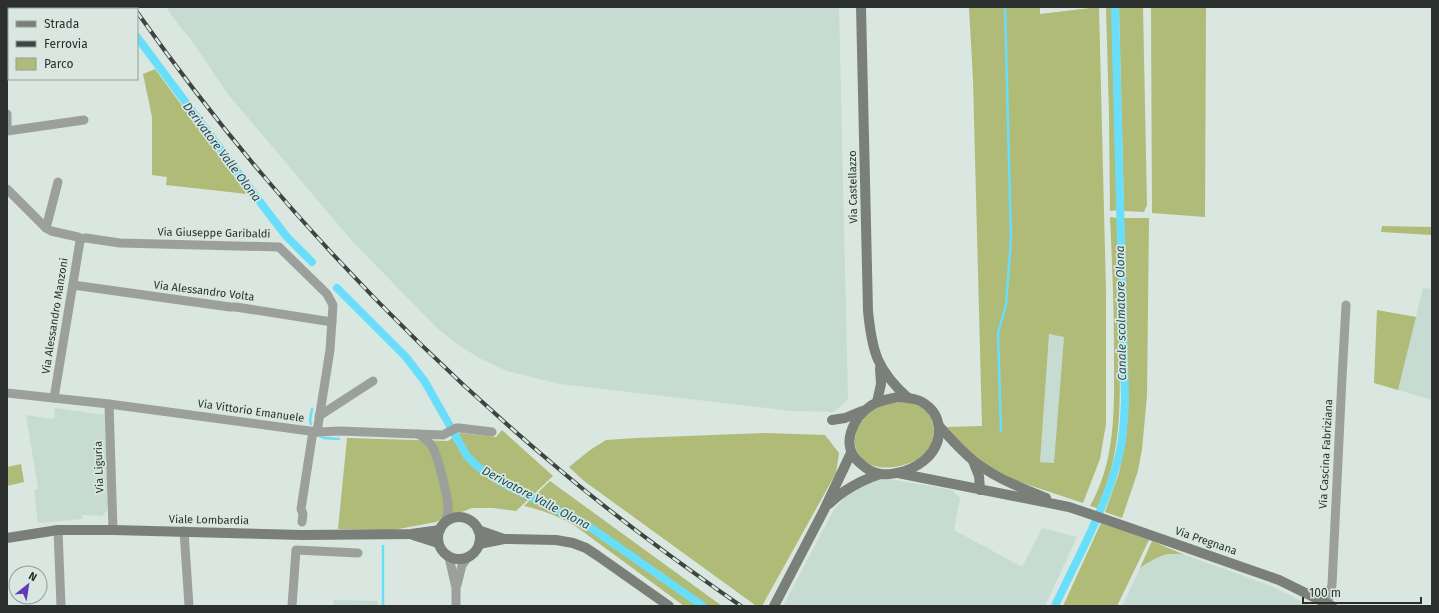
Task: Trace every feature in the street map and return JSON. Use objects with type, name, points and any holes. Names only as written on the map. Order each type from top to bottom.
[{"type":"street","name":"Via Castellazzo","points":[[861,7],[868,312],[872,344],[879,364],[881,384],[873,405]]},
{"type":"street","points":[[7,114],[7,128],[84,120]]},
{"type":"street","points":[[46,228],[58,182]]},
{"type":"street","name":"Via Giuseppe Garibaldi","points":[[7,189],[46,228],[51,231],[78,237],[79,239],[86,238],[120,243],[278,246],[327,294],[333,305],[330,350],[301,509],[303,514],[302,522]]},
{"type":"street","name":"Via Alessandro Manzoni","points":[[54,398],[80,241],[79,239]]},
{"type":"street","name":"Via Alessandro Volta","points":[[73,285],[236,307],[332,322]]},
{"type":"street","name":"Via Cascina Fabriziana","points":[[1330,605],[1346,305]]},
{"type":"street","name":"Via Castellazzo","points":[[879,364],[894,386],[908,398]]},
{"type":"street","points":[[319,416],[373,381]]},
{"type":"street","name":"Via Vittorio Emanuele","points":[[7,393],[109,404],[315,432],[340,431],[443,435],[456,428],[492,432]]},
{"type":"street","points":[[824,510],[836,497],[861,481],[880,474],[898,473],[918,465],[929,456],[938,439],[940,427],[937,418],[922,402],[898,397],[873,405],[855,415],[832,420]]},
{"type":"street","name":"Via Liguria","points":[[109,404],[113,530]]},
{"type":"street","points":[[774,606],[824,510],[851,454],[851,432],[859,416],[873,405]]},
{"type":"street","name":"Via Pregnana","points":[[940,427],[956,445],[973,460],[1015,485],[1069,508],[1108,520],[1279,580],[1330,605]]},
{"type":"street","points":[[418,434],[425,438],[432,446],[436,455],[448,504],[448,513],[438,536],[438,543],[442,551],[449,557],[458,559],[468,557]]},
{"type":"street","points":[[851,454],[869,470],[880,474]]},
{"type":"street","points":[[973,460],[979,476],[980,490]]},
{"type":"street","name":"Via Pregnana","points":[[898,473],[1069,508]]},
{"type":"street","points":[[442,526],[452,518],[460,517],[467,519],[474,523],[480,537],[479,544],[474,552],[462,565],[456,588]]},
{"type":"street","name":"Viale Lombardia","points":[[7,538],[58,530],[302,534],[411,534],[442,526]]},
{"type":"street","points":[[58,530],[61,606]]},
{"type":"street","points":[[478,530],[504,539]]},
{"type":"street","points":[[184,531],[189,606]]},
{"type":"street","name":"Viale Lombardia","points":[[411,534],[438,543]]},
{"type":"street","points":[[479,544],[504,539],[556,540],[573,543],[586,548],[669,606]]},
{"type":"street","points":[[292,606],[296,550],[358,553]]},
{"type":"street","points":[[449,557],[456,588],[456,606]]},
{"type":"shaded area","points":[[167,7],[839,7],[848,399],[834,412],[791,411],[560,384],[507,371],[481,359],[463,348],[438,329],[352,241],[227,93],[194,44],[171,15]]},
{"type":"shaded area","points":[[1423,288],[1432,289],[1432,400],[1398,390]]},
{"type":"shaded area","points":[[1048,334],[1064,336],[1055,463],[1040,462]]},
{"type":"shaded area","points":[[55,408],[105,415],[109,508],[102,516],[82,515],[83,519],[38,523],[34,490],[38,488],[26,415],[50,419],[54,418]]},
{"type":"shaded area","points":[[884,478],[952,490],[960,498],[954,530],[1022,567],[1042,528],[1077,537],[1045,606],[783,606],[837,506],[848,494],[869,482]]},
{"type":"shaded area","points":[[1175,553],[1185,555],[1269,585],[1311,606],[1122,606],[1140,568],[1157,557]]},
{"type":"shaded area","points":[[334,600],[378,601],[378,606],[333,606]]},
{"type":"green space","points":[[969,7],[1040,7],[1040,14],[1099,7],[1106,292],[1106,424],[1100,459],[1083,503],[1014,480],[986,464],[963,446],[947,427],[982,426],[973,80]],"holes":[[[1049,334],[1064,337],[1054,463],[1040,462]]]},
{"type":"green space","points":[[1106,7],[1112,7],[1118,210],[1110,211],[1109,115]]},
{"type":"green space","points":[[1119,7],[1143,7],[1147,205],[1144,212],[1124,211]]},
{"type":"green space","points":[[1151,7],[1206,7],[1205,217],[1152,213]]},
{"type":"green space","points":[[155,69],[247,194],[166,185],[167,177],[152,175],[152,117],[143,74]]},
{"type":"green space","points":[[1110,217],[1117,218],[1120,402],[1116,445],[1112,466],[1106,487],[1097,508],[1090,506],[1099,488],[1105,469],[1114,411],[1114,318]]},
{"type":"green space","points":[[1124,218],[1149,218],[1147,396],[1142,449],[1138,471],[1122,518],[1105,512],[1119,473],[1126,439],[1128,414]]},
{"type":"green space","points":[[1382,226],[1432,227],[1432,235],[1381,232]]},
{"type":"green space","points":[[1377,310],[1416,317],[1398,390],[1374,383]]},
{"type":"green space","points":[[901,402],[919,406],[931,417],[934,428],[932,444],[924,455],[909,463],[890,467],[873,466],[860,456],[856,449],[855,441],[859,427],[863,420],[878,407]]},
{"type":"green space","points":[[502,430],[553,476],[516,511],[493,508],[472,508],[436,522],[393,530],[338,529],[347,438],[448,441],[460,433],[496,437]]},
{"type":"green space","points":[[766,433],[825,435],[839,453],[836,473],[762,606],[755,605],[584,481],[569,467],[590,450],[606,440]]},
{"type":"green space","points":[[21,464],[24,482],[7,486],[7,467]]},
{"type":"green space","points":[[550,481],[722,606],[684,606],[574,525],[537,509],[524,506]]},
{"type":"green space","points":[[1101,523],[1149,540],[1117,606],[1063,606]]},
{"type":"green space","points":[[1152,541],[1185,555],[1172,554],[1161,556],[1140,568]]},
{"type":"waterway","points":[[1001,431],[998,333],[1006,305],[1011,239],[1005,7]]},
{"type":"waterway","name":"Canale scolmatore Olona","points":[[1055,606],[1089,536],[1104,500],[1117,463],[1123,432],[1125,400],[1115,7]]},
{"type":"waterway","name":"Derivatore Valle Olona","points":[[138,38],[287,237],[312,262]]},
{"type":"waterway","name":"Derivatore Valle Olona","points":[[337,288],[406,357],[425,382],[467,456],[478,467],[504,484],[584,523],[703,606]]},
{"type":"waterway","points":[[311,424],[310,420],[312,409]]},
{"type":"waterway","points":[[320,436],[324,438],[339,439]]},
{"type":"waterway","points":[[383,546],[383,606]]},
{"type":"railway","points":[[138,13],[231,137],[281,197],[387,311],[443,366],[560,470],[649,540],[741,606]]}]
